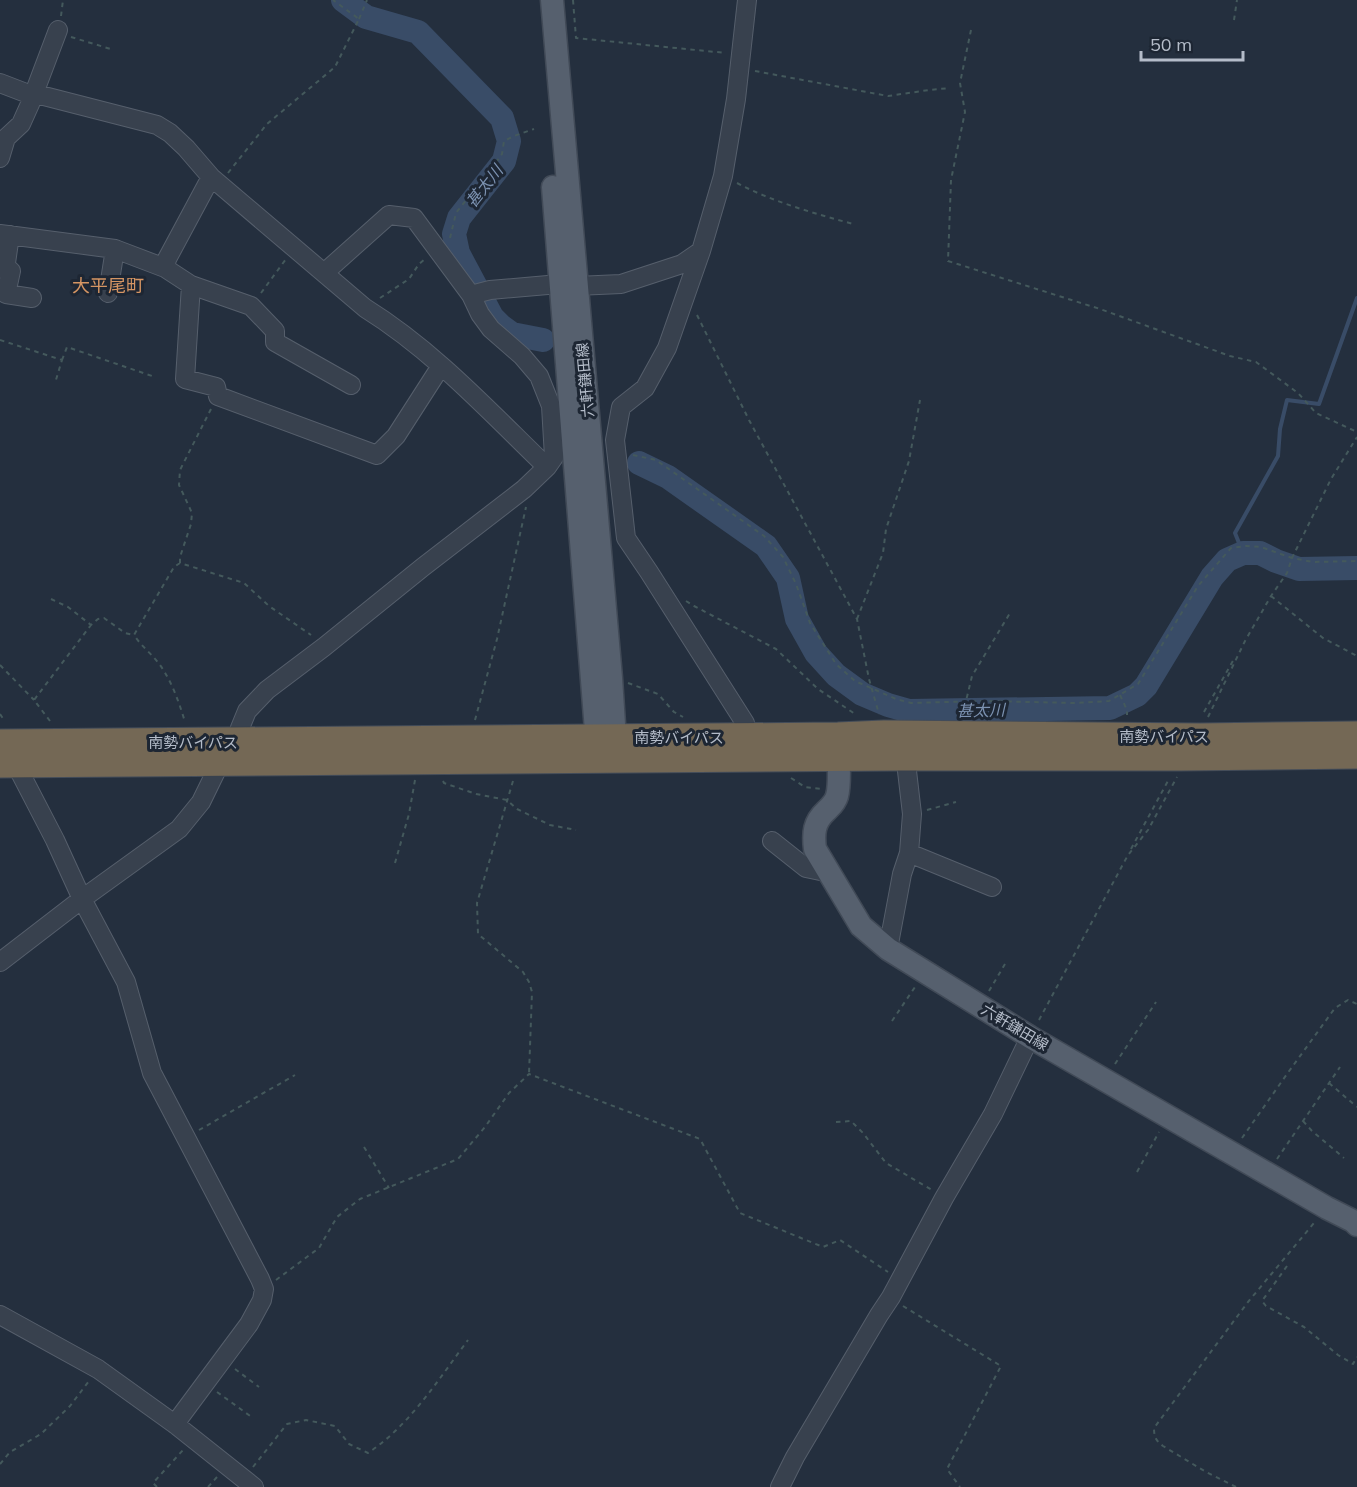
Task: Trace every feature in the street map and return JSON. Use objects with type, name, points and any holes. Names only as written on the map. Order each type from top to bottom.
[{"type":"highway","name":"南勢バイパス","points":[[4,744],[220,763],[845,739],[884,734],[1200,737],[1357,735]]},
{"type":"highway","name":"南勢バイパス","points":[[845,739],[1175,768],[1357,755]]},
{"type":"highway","name":"南勢バイパス","points":[[4,744],[236,742],[606,749]]},
{"type":"main road","name":"六軒鎌田線","points":[[540,0],[568,285],[606,749]]},
{"type":"main road","name":"六軒鎌田線","points":[[552,0],[568,285]]},
{"type":"main road","name":"六軒鎌田線","points":[[845,739],[837,798],[817,821],[813,834],[814,849],[861,926],[888,949],[1030,1037],[1356,1223]]},
{"type":"street","points":[[745,723],[626,538],[615,440],[621,407],[645,388],[667,348],[701,251],[723,176],[747,0]]},
{"type":"street","points":[[0,158],[6,138],[21,124],[58,30]]},
{"type":"street","points":[[0,83],[26,93],[157,125],[170,133],[215,181],[365,308],[391,324],[441,366],[547,467]]},
{"type":"street","points":[[165,268],[167,259],[215,181]]},
{"type":"street","points":[[0,963],[82,899],[179,829],[201,802],[220,763],[236,742],[247,711],[267,690],[524,489],[554,457],[550,406],[539,376],[522,356],[491,329],[480,314],[472,295],[414,218],[389,215],[324,273]]},
{"type":"street","points":[[32,298],[6,294],[11,271],[5,270],[5,234],[115,249],[165,268],[191,285],[251,306],[275,331],[275,342],[351,385]]},
{"type":"street","points":[[108,293],[115,249]]},
{"type":"street","points":[[472,295],[490,290],[621,284],[682,264],[701,251]]},
{"type":"street","points":[[191,285],[185,379],[216,387],[218,396],[377,455],[396,436],[441,366]]},
{"type":"street","points":[[4,744],[126,982],[152,1073],[264,1289],[262,1300],[249,1324],[176,1425]]},
{"type":"street","points":[[888,949],[902,874],[909,853],[912,814],[907,771]]},
{"type":"street","points":[[772,841],[806,868],[830,873]]},
{"type":"street","points":[[909,853],[992,887]]},
{"type":"street","points":[[780,1487],[795,1457],[891,1297],[944,1198],[993,1114],[1030,1037]]},
{"type":"street","points":[[0,1316],[98,1369],[176,1425],[249,1483]]},
{"type":"path","points":[[333,0],[359,19]]},
{"type":"path","points":[[215,181],[267,124],[335,67],[367,0]]},
{"type":"path","points":[[573,0],[576,38],[740,61],[888,96],[950,88]]},
{"type":"path","points":[[1234,20],[1237,0]]},
{"type":"path","points":[[58,30],[63,34],[114,50]]},
{"type":"path","points":[[971,30],[960,83],[965,112],[951,180],[948,261],[1100,309],[1230,356],[1256,363],[1298,393],[1316,413],[1357,432]]},
{"type":"path","points":[[504,141],[534,129]]},
{"type":"path","points":[[723,176],[752,191],[796,208],[852,224]]},
{"type":"path","points":[[251,306],[294,248]]},
{"type":"path","points":[[686,298],[691,303],[749,420],[856,619],[878,708]]},
{"type":"path","points":[[0,340],[62,360]]},
{"type":"path","points":[[55,383],[67,347],[156,377]]},
{"type":"path","points":[[180,563],[192,513],[179,485],[180,470],[218,396]]},
{"type":"path","points":[[856,619],[883,553],[886,529],[909,461],[920,400]]},
{"type":"path","points":[[1204,712],[1271,596],[1287,573],[1331,478],[1357,437]]},
{"type":"path","points":[[629,454],[656,460],[764,536],[783,557],[796,584],[810,623],[836,664],[855,681],[911,703],[1109,701],[1138,684],[1198,586],[1231,548],[1261,547],[1292,558],[1313,562],[1357,561]]},
{"type":"path","points":[[473,728],[497,639],[525,515],[527,504],[524,489]]},
{"type":"path","points":[[134,635],[174,567],[180,563]]},
{"type":"path","points":[[180,563],[244,583],[269,606],[315,638],[324,647]]},
{"type":"path","points":[[1271,596],[1323,638],[1357,656]]},
{"type":"path","points":[[51,600],[68,607],[92,626]]},
{"type":"path","points":[[686,600],[776,650],[818,689],[854,713],[845,739]]},
{"type":"path","points":[[968,722],[966,702],[972,676],[1010,613]]},
{"type":"path","points":[[34,700],[92,626],[98,619],[104,618],[125,633],[134,635],[139,644],[159,664],[178,696],[185,722]]},
{"type":"path","points":[[1206,721],[1245,641]]},
{"type":"path","points":[[0,665],[34,700],[50,721]]},
{"type":"path","points":[[1120,696],[1127,710]]},
{"type":"path","points":[[0,714],[4,744]]},
{"type":"path","points":[[1128,855],[1148,830],[1177,777],[1175,768]]},
{"type":"path","points":[[1030,1037],[1175,768]]},
{"type":"path","points":[[264,1289],[319,1248],[338,1217],[360,1200],[458,1159],[509,1093],[530,1074],[532,992],[529,982],[523,972],[478,934],[477,903],[514,773]]},
{"type":"path","points":[[395,863],[409,814],[416,775]]},
{"type":"path","points":[[440,776],[444,783],[476,794],[507,800],[517,809],[550,825],[576,830]]},
{"type":"path","points":[[912,814],[956,802]]},
{"type":"path","points":[[979,1006],[1005,964]]},
{"type":"path","points":[[892,1021],[925,972]]},
{"type":"path","points":[[1232,1153],[1335,1008],[1348,1000],[1357,1004]]},
{"type":"path","points":[[1111,1083],[1110,1072],[1156,1002]]},
{"type":"path","points":[[1267,1173],[1340,1067]]},
{"type":"path","points":[[530,1074],[700,1139],[740,1213],[823,1247],[840,1240],[886,1271],[902,1277]]},
{"type":"path","points":[[186,1137],[295,1075]]},
{"type":"path","points":[[1329,1083],[1357,1107]]},
{"type":"path","points":[[1137,1172],[1168,1116]]},
{"type":"path","points":[[836,1122],[851,1121],[863,1132],[886,1163],[944,1198]]},
{"type":"path","points":[[1303,1121],[1344,1158]]},
{"type":"path","points":[[364,1147],[389,1188]]},
{"type":"path","points":[[1236,1487],[1206,1472],[1156,1441],[1154,1428],[1248,1302],[1327,1208]]},
{"type":"path","points":[[1287,1266],[1262,1300],[1266,1306],[1304,1327],[1353,1364],[1357,1357]]},
{"type":"path","points":[[891,1297],[1001,1366],[947,1469],[960,1487]]},
{"type":"path","points":[[249,1483],[288,1424],[306,1420],[335,1426],[349,1444],[368,1453],[386,1441],[411,1416],[468,1340]]},
{"type":"path","points":[[223,1360],[259,1387]]},
{"type":"path","points":[[0,1464],[10,1452],[41,1434],[70,1406],[98,1369]]},
{"type":"path","points":[[205,1383],[253,1418]]},
{"type":"path","points":[[157,1487],[153,1483],[193,1439]]},
{"type":"waterway","name":"甚太川","points":[[343,0],[366,17],[418,32],[502,118],[509,141],[504,161],[459,218],[454,234],[458,253],[492,317],[512,334],[543,340]]},
{"type":"waterway","points":[[1243,553],[1235,533],[1278,456],[1280,429],[1287,400],[1319,404],[1357,298]]},
{"type":"waterway","name":"甚太川","points":[[639,463],[668,477],[766,546],[788,578],[797,619],[816,653],[836,675],[862,694],[909,711],[1110,708],[1137,695],[1146,686],[1212,577],[1227,560],[1243,553],[1260,553],[1299,569],[1357,568]]},
{"type":"district","name":"大平尾町","points":[[108,285]]}]
